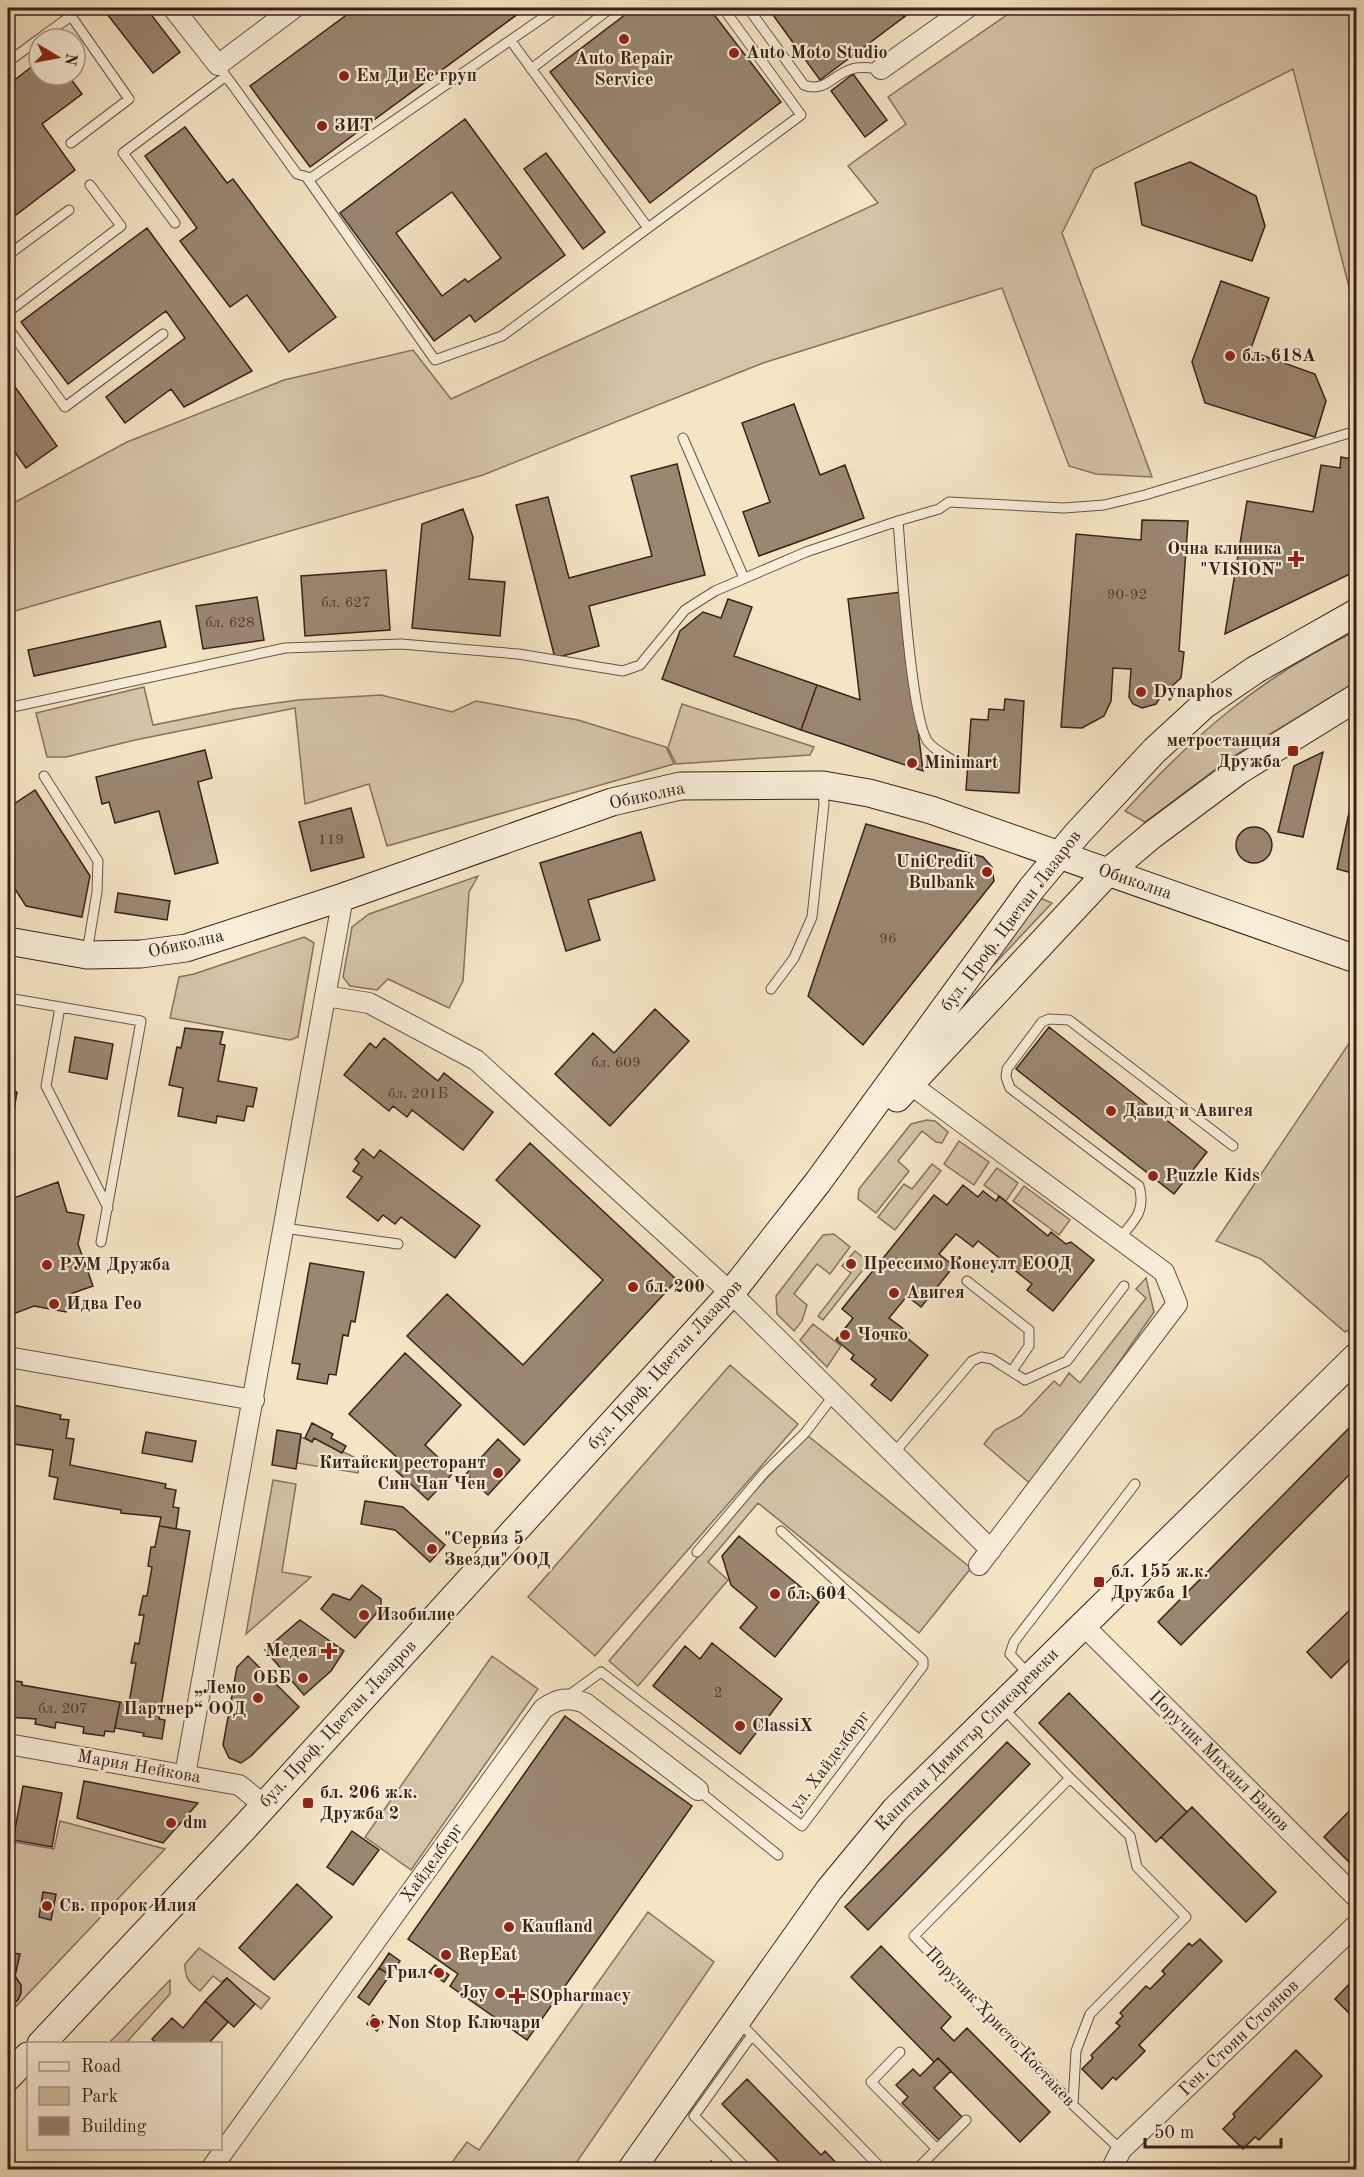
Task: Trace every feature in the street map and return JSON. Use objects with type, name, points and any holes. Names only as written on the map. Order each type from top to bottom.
[{"type":"main road","name":"бул. Проф. Цветан Лазаров","points":[[42,2042],[264,1805],[731,1293],[818,1182],[1058,855],[1154,751],[1204,705],[1255,670],[1356,613]]},
{"type":"main road","name":"бул. Проф. Цветан Лазаров","points":[[818,1182],[1107,873],[1152,835],[1238,771],[1356,698]]},
{"type":"main road","name":"Обиколна","points":[[8,941],[87,955],[141,954],[186,948],[343,897],[612,802],[680,786],[823,785],[931,810],[1356,959]]},
{"type":"main road","name":"Капитан Димитър Списаревски","points":[[631,2169],[744,2028],[829,1890],[895,1810],[1356,1357]]},
{"type":"main road","points":[[8,2077],[27,2057]]},
{"type":"street","points":[[173,8],[222,70],[294,8]]},
{"type":"street","points":[[881,69],[967,8]]},
{"type":"street","points":[[185,1775],[343,897]]},
{"type":"street","points":[[325,996],[369,1003],[476,1060],[731,1293],[991,1550]]},
{"type":"street","points":[[910,1084],[1164,1272],[1177,1304],[979,1566]]},
{"type":"street","points":[[8,1358],[254,1400]]},
{"type":"street","name":"Поручик Михаил Банов","points":[[1082,1624],[1356,1897]]},
{"type":"street","points":[[565,1698],[585,1703],[698,1790]]},
{"type":"street","name":"Хайделберг","points":[[210,2169],[543,1709],[554,1701],[565,1698]]},
{"type":"street","name":"Мария Нейкова","points":[[8,1744],[239,1785],[264,1805]]},
{"type":"street","name":"Ген. Стоян Стоянов","points":[[1122,2150],[1356,1925]]},
{"type":"street","points":[[1111,2169],[1122,2150]]},
{"type":"lane","points":[[175,223],[123,153],[222,70],[297,174],[307,178],[316,177],[556,8]]},
{"type":"lane","points":[[531,69],[611,8]]},
{"type":"lane","points":[[307,178],[435,360],[501,336],[801,115],[723,8]]},
{"type":"lane","points":[[748,8],[804,85],[814,88],[823,87],[849,69],[860,67],[881,69]]},
{"type":"lane","points":[[56,27],[71,16],[79,27]]},
{"type":"lane","points":[[70,143],[129,99],[87,39]]},
{"type":"lane","points":[[511,41],[648,228]]},
{"type":"lane","points":[[8,62],[27,48]]},
{"type":"lane","points":[[8,312],[121,226],[90,185]]},
{"type":"lane","points":[[8,255],[69,210]]},
{"type":"lane","points":[[8,328],[65,407],[163,334]]},
{"type":"lane","points":[[8,708],[285,648],[401,644],[518,654],[623,671],[640,665],[685,610],[715,591],[806,552],[939,509],[950,502],[1064,508],[1104,505],[1356,431]]},
{"type":"lane","points":[[683,438],[744,578]]},
{"type":"lane","points":[[898,521],[919,716],[928,742],[955,762]]},
{"type":"lane","points":[[44,776],[98,861],[97,892],[87,955]]},
{"type":"lane","points":[[771,989],[794,958],[812,917],[824,804],[823,785]]},
{"type":"lane","points":[[8,998],[141,1021],[101,1242]]},
{"type":"lane","points":[[60,1007],[46,1086],[108,1208]]},
{"type":"lane","points":[[1119,1239],[1138,1216],[1143,1201],[1139,1186],[1010,1088],[1007,1069],[1042,1022],[1049,1019],[1069,1020],[1233,1146]]},
{"type":"lane","points":[[284,1228],[398,1244]]},
{"type":"lane","points":[[967,1281],[1029,1330],[1029,1346],[1012,1371]]},
{"type":"lane","points":[[893,1454],[972,1361],[981,1357],[992,1359],[1025,1380],[1067,1361],[1124,1286]]},
{"type":"lane","points":[[697,1552],[764,1473],[805,1433],[834,1395]]},
{"type":"lane","points":[[1030,1676],[1010,1654],[1014,1642],[1135,1484]]},
{"type":"lane","name":"ул. Хайделберг","points":[[565,1698],[602,1672],[802,1826],[922,1666],[923,1660],[781,1531]]},
{"type":"lane","points":[[1000,1706],[1130,1836],[1137,1867],[1186,1917],[1090,2014],[1076,2051],[1073,2104]]},
{"type":"lane","name":"Поручик Христо Костакев","points":[[1070,1778],[914,1936],[1073,2104],[1122,2150]]},
{"type":"lane","points":[[698,1790],[778,1855]]},
{"type":"lane","points":[[748,2169],[694,2116],[744,2028],[883,2169]]},
{"type":"lane","points":[[900,2052],[870,2082],[937,2149]]},
{"type":"lane","points":[[916,2169],[966,2120]]},
{"type":"green space","points":[[1017,8],[1356,8],[1356,314],[1293,69],[1094,169],[1062,233],[1152,477],[1096,474],[1069,466],[1002,288],[763,363],[483,475],[8,613],[8,506],[127,442],[284,380],[413,350],[451,399],[878,203],[848,166],[906,124],[888,97]]},
{"type":"green space","points":[[1356,631],[1356,682],[1232,757],[1145,822],[1125,811],[1178,756],[1232,709],[1290,668]]},
{"type":"green space","points":[[144,687],[153,725],[233,709],[298,700],[381,695],[452,712],[476,701],[578,720],[666,747],[674,764],[387,846],[369,784],[305,804],[295,708],[135,740],[66,757],[47,757],[36,713]]},
{"type":"green space","points":[[682,704],[814,747],[810,755],[676,764],[668,748]]},
{"type":"green space","points":[[478,876],[469,892],[463,981],[449,1008],[388,979],[377,990],[350,986],[343,977],[352,927],[369,914]]},
{"type":"green space","points":[[1038,897],[1052,903],[969,991]]},
{"type":"green space","points":[[304,937],[314,943],[298,1037],[290,1040],[170,1018],[179,977]]},
{"type":"green space","points":[[1356,1033],[1356,1326],[1345,1332],[1261,1259],[1216,1241]]},
{"type":"green space","points":[[927,1120],[935,1121],[948,1132],[942,1143],[936,1142],[922,1131],[898,1161],[909,1171],[876,1213],[858,1199],[859,1189],[911,1124]]},
{"type":"green space","points":[[959,1141],[989,1162],[974,1185],[944,1164]]},
{"type":"green space","points":[[932,1164],[941,1171],[895,1230],[878,1217],[904,1184],[912,1189]]},
{"type":"green space","points":[[997,1168],[1018,1183],[1006,1201],[984,1185]]},
{"type":"green space","points":[[1024,1186],[1070,1220],[1059,1235],[1013,1201]]},
{"type":"green space","points":[[834,1234],[850,1247],[830,1274],[817,1264],[794,1294],[807,1305],[802,1321],[794,1331],[777,1314],[776,1296],[823,1235]]},
{"type":"green space","points":[[855,1251],[869,1262],[823,1320],[818,1316],[851,1273],[842,1266]]},
{"type":"green space","points":[[1146,1278],[1154,1312],[1033,1486],[984,1444],[995,1430],[1021,1416],[1054,1381],[1060,1386],[1069,1373],[1080,1383],[1146,1298],[1136,1289]]},
{"type":"green space","points":[[813,1324],[841,1346],[827,1367],[800,1340]]},
{"type":"green space","points":[[730,1365],[798,1424],[595,1656],[528,1597]]},
{"type":"green space","points":[[807,1435],[971,1568],[919,1633],[758,1503],[708,1562],[728,1580],[638,1686],[609,1661],[750,1496]]},
{"type":"green space","points":[[301,1437],[312,1442],[314,1438],[360,1460],[358,1473],[297,1463]]},
{"type":"green space","points":[[273,1480],[296,1484],[282,1572],[311,1577],[246,1634]]},
{"type":"green space","points":[[492,1656],[538,1689],[411,1870],[365,1837]]},
{"type":"green space","points":[[60,1821],[165,1849],[8,2015],[8,1841],[54,1849]]},
{"type":"green space","points":[[648,1912],[714,1962],[572,2169],[447,2169],[467,2142],[479,2150]]},
{"type":"green space","points":[[199,1948],[270,1998],[261,2009],[227,1978],[221,1982],[213,1976],[200,1991],[193,1985],[188,1980],[185,1964]]},
{"type":"green space","points":[[170,1980],[170,1994],[127,2042],[110,2042]]},
{"type":"building","points":[[115,8],[146,8],[180,52],[153,73],[107,14]]},
{"type":"building","name":"ЗИТ","points":[[356,8],[526,8],[310,167],[250,86]]},
{"type":"building","points":[[634,8],[709,8],[781,102],[650,203],[550,72]]},
{"type":"building","points":[[768,8],[897,8],[904,17],[820,80]]},
{"type":"building","points":[[897,8],[917,8],[904,17]]},
{"type":"building","points":[[27,70],[27,87],[77,87],[82,94],[42,124],[75,170],[8,221],[8,85]]},
{"type":"building","points":[[853,74],[887,120],[865,137],[831,91]]},
{"type":"building","points":[[465,119],[565,255],[475,322],[470,315],[434,341],[340,213]],"holes":[[[452,192],[501,258],[468,282],[465,279],[442,296],[396,233]]]},
{"type":"building","points":[[185,127],[227,183],[233,179],[336,317],[289,352],[247,295],[230,307],[180,241],[197,228],[145,156]]},
{"type":"building","points":[[546,153],[605,232],[583,249],[524,169]]},
{"type":"building","points":[[1190,162],[1256,196],[1265,226],[1252,261],[1142,225],[1135,183]]},
{"type":"building","points":[[147,228],[252,371],[184,407],[171,389],[125,423],[106,397],[185,338],[166,311],[68,384],[21,322]]},
{"type":"building","name":"бл. 618А","points":[[1221,281],[1269,298],[1250,351],[1315,374],[1326,401],[1315,437],[1205,403],[1192,362]]},
{"type":"building","points":[[8,377],[57,446],[26,468],[8,442]]},
{"type":"building","points":[[794,404],[820,475],[845,465],[864,518],[759,556],[743,512],[770,502],[742,423]]},
{"type":"building","name":"Очна клиника \"VISION\"","points":[[1341,457],[1356,460],[1356,545],[1352,573],[1225,634],[1247,501],[1313,512],[1321,465],[1340,468]]},
{"type":"building","points":[[677,464],[705,575],[589,606],[599,646],[555,658],[516,505],[548,497],[569,578],[652,556],[631,476]]},
{"type":"building","points":[[463,509],[473,537],[469,579],[505,582],[500,636],[412,628],[422,524]]},
{"type":"building","points":[[1142,520],[1188,521],[1179,651],[1184,652],[1181,678],[1161,696],[1156,704],[1142,708],[1133,704],[1129,697],[1131,669],[1113,668],[1111,701],[1104,716],[1082,728],[1061,727],[1076,534],[1141,540]]},
{"type":"building","points":[[386,570],[390,630],[305,636],[301,576]]},
{"type":"building","points":[[901,592],[923,771],[801,730],[817,685],[860,700],[848,599]]},
{"type":"building","points":[[257,597],[264,640],[203,649],[196,606]]},
{"type":"building","points":[[728,599],[752,607],[734,656],[817,685],[801,730],[662,679],[680,631],[703,612],[721,618]]},
{"type":"building","points":[[160,621],[166,647],[34,676],[28,650]]},
{"type":"building","points":[[1005,699],[1024,701],[1019,793],[966,790],[971,719],[988,720],[989,709],[1004,710]]},
{"type":"building","points":[[205,750],[212,778],[198,782],[218,863],[175,874],[159,811],[115,823],[109,802],[102,804],[96,777]]},
{"type":"building","points":[[1323,752],[1303,837],[1278,832],[1294,766]]},
{"type":"building","points":[[1356,780],[1356,874],[1337,869]]},
{"type":"building","points":[[35,790],[90,876],[82,917],[26,906],[8,878],[8,808]]},
{"type":"building","points":[[351,808],[364,857],[311,871],[299,822]]},
{"type":"building","points":[[866,824],[983,857],[992,867],[994,881],[863,1045],[808,996]]},
{"type":"building","points":[[1254,827],[1267,832],[1272,845],[1267,858],[1254,863],[1241,858],[1236,845],[1241,832]]},
{"type":"building","points":[[641,832],[655,880],[588,900],[600,940],[566,951],[540,863]]},
{"type":"building","points":[[118,893],[170,901],[167,920],[115,912]]},
{"type":"building","points":[[655,1009],[689,1041],[610,1126],[555,1074],[593,1033],[614,1053]]},
{"type":"building","name":"Давид и Авигея","points":[[1049,1027],[1207,1152],[1174,1194],[1016,1069]]},
{"type":"building","points":[[185,1028],[223,1032],[220,1044],[225,1045],[218,1081],[257,1088],[253,1107],[247,1106],[244,1121],[217,1116],[216,1123],[178,1116],[183,1088],[169,1085],[177,1047],[181,1048]]},
{"type":"building","points":[[75,1037],[113,1044],[107,1079],[69,1072]]},
{"type":"building","points":[[384,1038],[438,1081],[444,1073],[493,1112],[463,1150],[412,1110],[407,1117],[393,1106],[389,1111],[344,1075],[370,1043],[376,1048]]},
{"type":"building","points":[[8,1090],[17,1092],[8,1145]]},
{"type":"building","name":"бл. 200","points":[[530,1143],[677,1280],[524,1445],[407,1336],[447,1294],[523,1365],[603,1280],[496,1180]]},
{"type":"building","points":[[363,1149],[374,1158],[380,1150],[480,1226],[455,1258],[401,1217],[395,1224],[383,1215],[378,1221],[347,1197],[362,1177],[353,1171],[359,1163],[355,1159]]},
{"type":"building","name":"РУМ Дружба","points":[[58,1182],[67,1212],[84,1215],[78,1244],[93,1286],[70,1294],[66,1312],[34,1306],[8,1316],[8,1200]]},
{"type":"building","name":"Авигея","points":[[963,1185],[978,1197],[983,1191],[996,1201],[999,1196],[1048,1236],[1051,1232],[1066,1244],[1071,1242],[1094,1260],[1053,1311],[1027,1290],[1032,1284],[978,1241],[973,1247],[956,1234],[939,1254],[954,1266],[921,1307],[907,1296],[889,1318],[909,1333],[906,1337],[928,1355],[891,1401],[871,1385],[876,1379],[851,1359],[854,1355],[836,1340],[853,1318],[842,1309],[934,1195],[947,1205]]},
{"type":"building","points":[[310,1263],[364,1272],[355,1322],[351,1321],[348,1336],[343,1335],[336,1375],[329,1374],[327,1384],[297,1379],[300,1364],[292,1363]]},
{"type":"building","points":[[405,1353],[461,1405],[425,1445],[454,1472],[428,1500],[393,1468],[400,1460],[349,1414]]},
{"type":"building","points":[[8,1404],[61,1415],[60,1419],[69,1420],[66,1438],[74,1439],[70,1465],[166,1484],[165,1488],[176,1490],[173,1507],[179,1508],[176,1529],[159,1526],[161,1517],[121,1513],[121,1510],[54,1499],[58,1478],[49,1476],[53,1450],[14,1444],[14,1440],[8,1439]]},
{"type":"building","points":[[312,1423],[333,1434],[331,1438],[346,1446],[342,1453],[314,1438],[312,1442],[305,1438]]},
{"type":"building","points":[[1349,1428],[1356,1435],[1356,1468],[1181,1645],[1158,1622]]},
{"type":"building","points":[[277,1430],[301,1434],[296,1469],[272,1465]]},
{"type":"building","points":[[146,1432],[196,1441],[192,1462],[142,1453]]},
{"type":"building","points":[[498,1439],[520,1460],[488,1495],[466,1474]]},
{"type":"building","points":[[365,1501],[403,1507],[445,1545],[430,1562],[395,1530],[361,1524]]},
{"type":"building","points":[[159,1526],[190,1531],[159,1719],[165,1720],[162,1739],[115,1728],[120,1702],[129,1703],[136,1663],[131,1663],[135,1643],[139,1644],[144,1615],[139,1615],[143,1596],[147,1596],[152,1567],[148,1566],[151,1547],[155,1547]]},
{"type":"building","name":"бл. 604","points":[[739,1536],[819,1602],[775,1657],[740,1628],[757,1607],[731,1585],[722,1556]]},
{"type":"building","points":[[362,1585],[381,1599],[381,1608],[355,1638],[321,1609],[333,1594],[350,1600]]},
{"type":"building","points":[[1352,1608],[1356,1613],[1356,1648],[1350,1654],[1353,1656],[1331,1678],[1307,1652]]},
{"type":"building","points":[[300,1620],[344,1651],[331,1671],[304,1695],[265,1650]]},
{"type":"building","points":[[712,1643],[782,1699],[740,1754],[653,1686],[685,1646],[700,1659]]},
{"type":"building","points":[[248,1656],[299,1707],[251,1756],[241,1763],[229,1758],[223,1745],[237,1667]]},
{"type":"building","points":[[8,1680],[22,1682],[22,1685],[120,1702],[114,1732],[105,1731],[104,1736],[83,1733],[84,1727],[56,1722],[55,1728],[35,1724],[36,1719],[8,1717]]},
{"type":"building","points":[[1069,1693],[1187,1812],[1156,1842],[1039,1723]]},
{"type":"building","points":[[565,1716],[692,1806],[527,2040],[450,1986],[458,1974],[408,1939]]},
{"type":"building","points":[[1007,1742],[1030,1764],[868,1930],[845,1907]]},
{"type":"building","points":[[84,1781],[198,1803],[163,1843],[77,1818]]},
{"type":"building","points":[[23,1786],[62,1793],[52,1847],[13,1840]]},
{"type":"building","points":[[1356,1804],[1356,1855],[1349,1862],[1324,1837]]},
{"type":"building","points":[[1192,1807],[1276,1892],[1246,1922],[1161,1837]]},
{"type":"building","points":[[352,1831],[379,1850],[353,1885],[327,1867]]},
{"type":"building","points":[[297,1884],[332,1917],[274,1980],[239,1948]]},
{"type":"building","name":"Св. пророк Илия","points":[[43,1892],[56,1894],[51,1920],[39,1917]]},
{"type":"building","points":[[1200,1939],[1222,1961],[1139,2045],[1145,2051],[1116,2080],[1113,2077],[1102,2089],[1082,2069],[1093,2058],[1091,2055],[1120,2026],[1116,2023],[1123,2016],[1120,2013],[1146,1986],[1150,1989],[1165,1974],[1162,1971],[1189,1943],[1192,1946]]},
{"type":"building","points":[[881,1946],[951,2017],[941,2028],[954,2041],[967,2028],[1050,2112],[1020,2142],[938,2058],[934,2062],[851,1977]]},
{"type":"building","points":[[8,1952],[20,1954],[15,1976],[21,1985],[21,1993],[18,2000],[8,2008]]},
{"type":"building","points":[[389,1953],[400,1961],[390,1975],[379,1968]]},
{"type":"building","points":[[435,1965],[449,1975],[444,1982],[429,1972]]},
{"type":"building","points":[[379,1968],[390,1975],[369,2005],[358,1997]]},
{"type":"building","points":[[1356,1977],[1356,2020],[1335,1999]]},
{"type":"building","points":[[227,1978],[255,2004],[234,2027],[205,2001]]},
{"type":"building","points":[[205,2001],[228,2022],[210,2042],[155,2042],[152,2039],[172,2018],[183,2028]]},
{"type":"building","name":"Non Stop Ключари","points":[[373,2015],[383,2022],[377,2031],[367,2024]]},
{"type":"building","points":[[1296,2050],[1322,2076],[1259,2140],[1255,2137],[1243,2149],[1223,2129],[1235,2117],[1233,2114]]},
{"type":"building","points":[[938,2058],[951,2071],[934,2088],[962,2117],[939,2140],[902,2103],[908,2097],[896,2085],[913,2069],[920,2076]]},
{"type":"building","points":[[747,2079],[821,2155],[825,2151],[843,2170],[787,2170],[722,2104]]},
{"type":"building","points":[[711,2161],[719,2170],[705,2170]]},
{"type":"place","name":"Auto Repair Service","points":[[624,39]]},
{"type":"place","name":"Auto Moto Studio","points":[[734,53]]},
{"type":"place","name":"Ем Ди Ес груп","points":[[344,76]]},
{"type":"place","name":"ЗИТ","points":[[322,126]]},
{"type":"place","name":"бл. 618А","points":[[1230,356]]},
{"type":"place","name":"Очна клиника \"VISION\"","points":[[1296,559]]},
{"type":"place","name":"Dynaphos","points":[[1141,692]]},
{"type":"place","name":"метростанция Дружба","points":[[1293,751]]},
{"type":"place","name":"Minimart","points":[[912,763]]},
{"type":"place","name":"UniCredit Bulbank","points":[[987,872]]},
{"type":"place","name":"Давид и Авигея","points":[[1111,1111]]},
{"type":"place","name":"Puzzle Kids","points":[[1153,1176]]},
{"type":"place","name":"Прессимо Консулт ЕООД","points":[[851,1264]]},
{"type":"place","name":"РУМ Дружба","points":[[47,1265]]},
{"type":"place","name":"бл. 200","points":[[633,1287]]},
{"type":"place","name":"Авигея","points":[[894,1293]]},
{"type":"place","name":"Идва Гео","points":[[54,1304]]},
{"type":"place","name":"Чочко","points":[[845,1335]]},
{"type":"place","name":"Китайски ресторант Син Чан Чен","points":[[498,1473]]},
{"type":"place","name":"\"Сервиз 5 Звезди\" ООД","points":[[432,1549]]},
{"type":"place","name":"бл. 155 ж.к. Дружба 1","points":[[1099,1582]]},
{"type":"place","name":"бл. 604","points":[[775,1594]]},
{"type":"place","name":"Изобилие","points":[[364,1615]]},
{"type":"place","name":"Медея","points":[[329,1651]]},
{"type":"place","name":"ОББ","points":[[303,1678]]},
{"type":"place","name":"„Лемо Партнер“ ООД","points":[[258,1698]]},
{"type":"place","name":"ClassiX","points":[[740,1726]]},
{"type":"place","name":"бл. 206 ж.к. Дружба 2","points":[[308,1803]]},
{"type":"place","name":"dm","points":[[171,1823]]},
{"type":"place","name":"Св. пророк Илия","points":[[47,1906]]},
{"type":"place","name":"Kaufland","points":[[509,1927]]},
{"type":"place","name":"RepEat","points":[[446,1955]]},
{"type":"place","name":"Грил","points":[[439,1973]]},
{"type":"place","name":"Joy","points":[[500,1993]]},
{"type":"place","name":"SOpharmacy","points":[[517,1996]]},
{"type":"place","name":"Non Stop Ключари","points":[[375,2023]]}]
